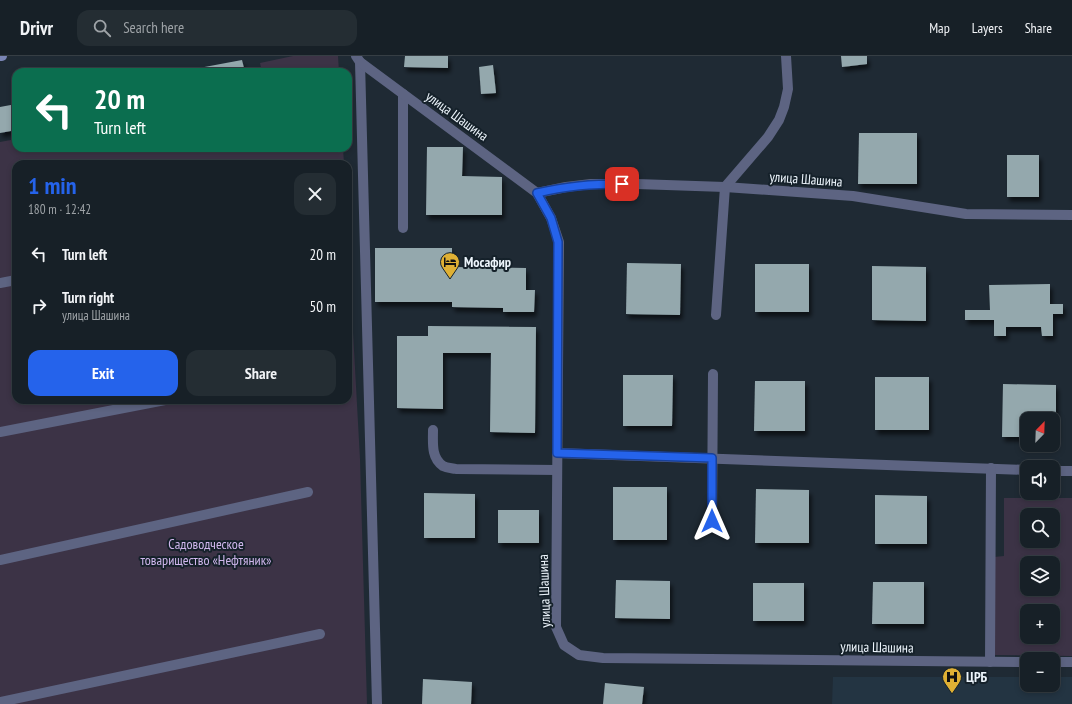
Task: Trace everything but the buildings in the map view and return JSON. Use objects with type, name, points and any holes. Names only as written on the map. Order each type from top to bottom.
[{"type":"street","points":[[716,315],[725,187],[768,137],[779,120],[788,89],[786,56]]},
{"type":"street","points":[[358,59],[377,704]]},
{"type":"street","name":"улица Шашина","points":[[358,59],[537,193],[551,218],[558,242],[556,627],[564,645],[579,655],[603,658],[1020,662]]},
{"type":"street","points":[[403,228],[404,94]]},
{"type":"street","name":"улица Шашина","points":[[537,193],[566,186],[591,184],[725,187],[854,196],[966,214],[1072,215]]},
{"type":"street","points":[[0,284],[12,281]]},
{"type":"street","points":[[712,521],[713,374]]},
{"type":"street","points":[[0,432],[144,404]]},
{"type":"street","points":[[433,430],[433,450],[436,459],[444,466],[456,469],[557,470]]},
{"type":"street","points":[[557,453],[1020,470]]},
{"type":"street","points":[[990,662],[991,468]]},
{"type":"street","points":[[1060,471],[1072,471]]},
{"type":"street","points":[[0,560],[308,492]]},
{"type":"street","points":[[0,702],[320,634]]},
{"type":"street","points":[[1060,662],[1072,662]]},
{"type":"shaded area","name":"ЦРБ","points":[[833,677],[1020,677],[1020,692],[1060,692],[1060,677],[1072,677],[1072,704],[832,704]]},
{"type":"green space","points":[[293,56],[338,56],[339,68],[261,68],[260,63]]},
{"type":"green space","name":"Садоводческое товарищество «Нефтяник»","points":[[12,140],[12,152],[343,152],[344,160],[12,160],[12,404],[352,404],[352,314],[360,459],[367,704],[0,704],[0,142]]},
{"type":"green space","points":[[1004,498],[1020,498],[1020,500],[1060,500],[1060,498],[1072,498],[1072,656],[1060,656],[1060,652],[1020,652],[1020,655],[993,655],[994,557],[1004,556]]},
{"type":"place","name":"Мосафир","points":[[450,279]]},
{"type":"place","name":"ЦРБ","points":[[952,694]]},
{"type":"route","points":[[622,184],[566,186],[537,193],[551,218],[558,242],[557,453],[712,458],[712,521]]}]
